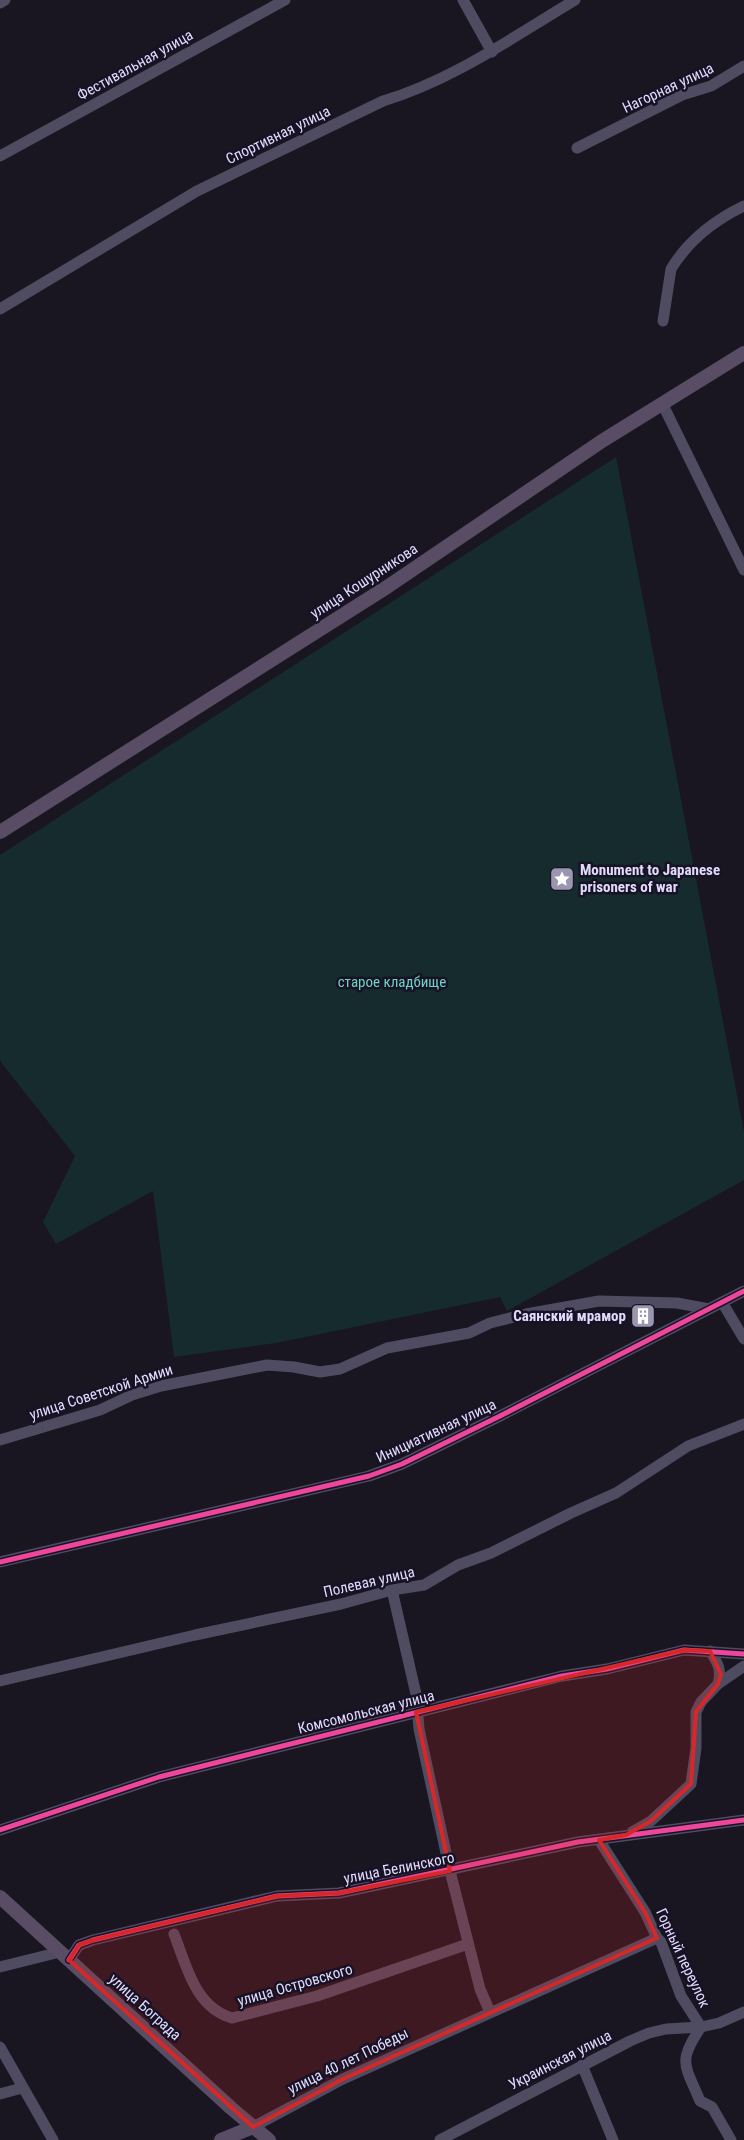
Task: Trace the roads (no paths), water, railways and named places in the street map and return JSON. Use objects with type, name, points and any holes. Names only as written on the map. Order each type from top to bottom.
[{"type":"main road","name":"улица Кошурникова","points":[[0,832],[387,587],[594,446],[744,353]]},
{"type":"main road","name":"улица Бограда","points":[[0,1897],[269,2140]]},
{"type":"main road","name":"улица 40 лет Победы","points":[[221,2140],[253,2127]]},
{"type":"street","points":[[0,2],[5,0]]},
{"type":"street","name":"Фестивальная улица","points":[[0,156],[285,0]]},
{"type":"street","points":[[463,0],[492,52]]},
{"type":"street","name":"Спортивная улица","points":[[0,309],[197,191],[383,101],[411,93],[492,52],[575,0]]},
{"type":"street","name":"Нагорная улица","points":[[577,148],[682,95],[711,86],[744,66]]},
{"type":"street","points":[[663,321],[671,269],[675,262],[707,227],[744,206]]},
{"type":"street","points":[[662,403],[744,570]]},
{"type":"street","name":"Инициативная улица","points":[[0,1562],[369,1476],[402,1464],[744,1291]]},
{"type":"street","name":"улица Советской Армии","points":[[0,1440],[100,1410],[132,1395],[161,1386],[267,1365],[294,1367],[320,1372],[340,1369],[387,1348],[469,1333],[490,1323],[526,1314],[599,1301],[677,1303],[709,1309]]},
{"type":"street","points":[[722,1302],[744,1339]]},
{"type":"street","name":"Полевая улица","points":[[0,1682],[196,1635],[341,1604],[392,1590],[424,1585],[458,1565],[491,1553],[616,1493],[688,1446],[744,1424]]},
{"type":"street","name":"Комсомольская улица","points":[[392,1590],[416,1694],[416,1712]]},
{"type":"street","name":"Комсомольская улица","points":[[0,1830],[159,1777],[562,1676],[607,1669],[684,1650],[744,1654]]},
{"type":"street","points":[[710,1651],[720,1666],[721,1674],[718,1684]]},
{"type":"street","points":[[626,1835],[651,1821],[691,1784],[696,1748],[696,1712],[701,1702],[718,1684],[744,1666]]},
{"type":"street","name":"улица Белинского","points":[[416,1712],[450,1871],[457,1892],[468,1944]]},
{"type":"street","name":"улица Белинского","points":[[65,1956],[79,1945],[277,1896],[339,1893],[450,1871],[578,1842],[744,1820]]},
{"type":"street","name":"Горный переулок","points":[[599,1840],[645,1912],[657,1938],[661,1942],[681,1996],[701,2027],[687,2046],[684,2062],[700,2101],[712,2107],[731,2140]]},
{"type":"street","name":"улица Островского","points":[[174,1934],[195,1988],[209,2006],[221,2015],[232,2018],[317,1996],[468,1944]]},
{"type":"street","name":"улица 40 лет Победы","points":[[253,2127],[343,2079],[657,1938]]},
{"type":"street","points":[[468,1944],[480,1989],[490,2012]]},
{"type":"street","points":[[0,1967],[65,1956]]},
{"type":"street","name":"Украинская улица","points":[[440,2140],[582,2065],[649,2033],[666,2029],[701,2027],[719,2023],[744,2012]]},
{"type":"street","points":[[0,2047],[53,2140]]},
{"type":"street","points":[[582,2065],[613,2140]]},
{"type":"street","points":[[0,2094],[22,2088]]},
{"type":"place","name":"Monument to Japanese prisoners of war","points":[[562,879]]},
{"type":"place","name":"Саянский мрамор","points":[[643,1316]]},
{"type":"park label","name":"старое кладбище","points":[[392,982]]}]
